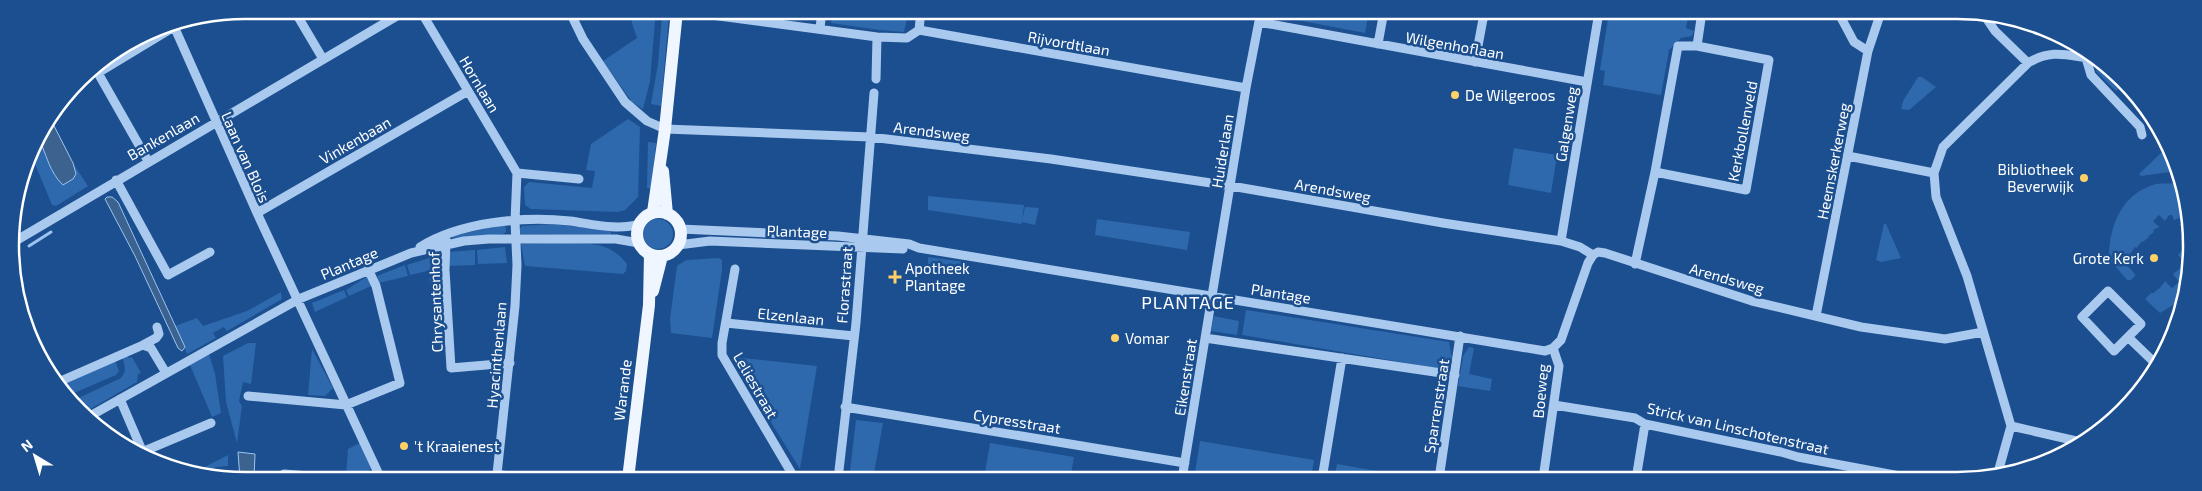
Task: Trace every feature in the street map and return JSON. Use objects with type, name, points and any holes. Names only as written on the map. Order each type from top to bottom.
[{"type":"main road","points":[[653,212],[665,129],[676,19]]},
{"type":"main road","points":[[660,156],[667,214]]},
{"type":"main road","points":[[653,212],[667,214],[673,217],[680,229],[678,245],[671,252],[656,255],[638,243],[637,230],[643,218],[653,212]]},
{"type":"main road","name":"Warande","points":[[629,472],[656,255]]},
{"type":"street","points":[[299,19],[323,59]]},
{"type":"street","name":"Bankenlaan","points":[[19,239],[392,19]]},
{"type":"street","name":"Hornlaan","points":[[425,19],[517,173]]},
{"type":"street","points":[[573,19],[583,39],[625,102],[647,121],[665,129]]},
{"type":"street","name":"Rijvordtlaan","points":[[751,19],[877,37],[907,38],[919,30],[1246,88]]},
{"type":"street","points":[[820,28],[821,19]]},
{"type":"street","points":[[919,30],[920,19]]},
{"type":"street","name":"Huiderlaan","points":[[1212,296],[1259,19]]},
{"type":"street","points":[[1378,44],[1383,19]]},
{"type":"street","points":[[1475,62],[1483,19]]},
{"type":"street","name":"Galgenweg","points":[[1561,241],[1598,19]]},
{"type":"street","points":[[1697,46],[1701,19]]},
{"type":"street","points":[[1842,19],[1854,42],[1868,51]]},
{"type":"street","name":"Heemskerkerweg","points":[[1816,316],[1868,51],[1879,19]]},
{"type":"street","points":[[1988,21],[1995,31],[2028,63]]},
{"type":"street","name":"Wilgenhoflaan","points":[[1258,22],[1587,82]]},
{"type":"street","name":"Laan van Blois","points":[[175,30],[257,213],[378,472]]},
{"type":"street","points":[[876,79],[877,37]]},
{"type":"street","name":"Kerkbollenveld","points":[[1636,264],[1678,46],[1697,46],[1769,60],[1746,190],[1655,172]]},
{"type":"street","points":[[1999,468],[2011,426],[1967,276],[1936,197],[1934,173],[1942,147],[2028,63],[2039,57],[2054,53],[2083,58]]},
{"type":"street","points":[[2090,63],[2091,75],[2140,127],[2142,135]]},
{"type":"street","points":[[96,75],[148,161]]},
{"type":"street","name":"Vinkenbaan","points":[[257,213],[468,90]]},
{"type":"street","name":"Florastraat","points":[[839,472],[854,336],[874,93]]},
{"type":"street","name":"Arendsweg","points":[[665,129],[870,137],[1050,159],[1231,186],[1442,223],[1561,241],[1580,247],[1593,255],[1598,252],[1752,301],[1897,333],[1945,340],[1983,332]]},
{"type":"street","points":[[1848,156],[1934,173]]},
{"type":"street","points":[[516,239],[517,173],[579,179]]},
{"type":"street","points":[[116,180],[168,275],[210,252]]},
{"type":"street","name":"Plantage","points":[[411,253],[445,234],[515,221],[542,219],[622,227],[639,224]]},
{"type":"street","name":"Plantage","points":[[680,229],[838,236],[909,244],[915,247],[1460,336],[1535,350],[1545,351],[1553,348]]},
{"type":"street","name":"Chrysantenhof","points":[[445,234],[445,270],[452,368],[510,363]]},
{"type":"street","name":"Plantage","points":[[298,299],[411,253],[446,245],[489,239],[616,239],[638,243]]},
{"type":"street","name":"Hyacinthenlaan","points":[[497,472],[510,363],[517,265],[516,239]]},
{"type":"street","name":"Plantage","points":[[678,245],[710,241],[862,240]]},
{"type":"street","name":"Boeweg","points":[[1543,472],[1559,366],[1553,348],[1561,340],[1588,263],[1593,255]]},
{"type":"street","points":[[248,396],[346,405],[400,383],[376,286],[368,269]]},
{"type":"street","name":"Leliestraat","points":[[735,269],[722,355],[791,472]]},
{"type":"street","points":[[2108,291],[2141,324],[2129,338],[2114,352],[2082,317],[2108,291]]},
{"type":"street","name":"Eikenstraat","points":[[1183,472],[1212,296]]},
{"type":"street","points":[[94,414],[298,299]]},
{"type":"street","name":"Elzenlaan","points":[[726,323],[854,336]]},
{"type":"street","points":[[63,380],[156,338],[159,334],[157,327]]},
{"type":"street","name":"Sparrenstraat","points":[[1440,472],[1460,336]]},
{"type":"street","points":[[1205,338],[1455,374]]},
{"type":"street","points":[[2129,338],[2152,360]]},
{"type":"street","points":[[143,345],[151,348],[166,373]]},
{"type":"street","points":[[1323,472],[1342,358]]},
{"type":"street","points":[[120,399],[140,446]]},
{"type":"street","name":"Strick van Linschotenstraat","points":[[1554,405],[1636,418],[1645,424],[1867,472]]},
{"type":"street","name":"Cypresstraat","points":[[845,406],[1185,463]]},
{"type":"street","points":[[149,451],[211,423]]},
{"type":"street","points":[[1637,472],[1645,424]]},
{"type":"street","points":[[2011,426],[2073,440]]},
{"type":"shaded area","points":[[632,19],[655,19],[650,81],[643,109],[632,102],[603,61],[637,38]]},
{"type":"shaded area","points":[[662,19],[669,19],[661,106],[651,104],[658,64]]},
{"type":"shaded area","points":[[832,19],[907,19],[904,32],[831,23]]},
{"type":"shaded area","points":[[1292,19],[1368,19],[1365,33]]},
{"type":"shaded area","points":[[1608,19],[1688,19],[1686,28],[1694,31],[1692,36],[1681,38],[1669,50],[1661,95],[1603,85],[1605,71],[1600,70]]},
{"type":"shaded area","points":[[2098,68],[2120,88],[2116,91],[2096,71]]},
{"type":"shaded area","points":[[1918,77],[1922,77],[1936,87],[1909,110],[1901,109],[1903,101]]},
{"type":"shaded area","points":[[628,119],[640,127],[638,197],[625,210],[618,212],[531,209],[525,205],[524,187],[529,182],[592,188],[595,171],[586,170],[591,144]]},
{"type":"shaded area","points":[[54,125],[73,163],[76,174],[73,179],[63,185],[51,168],[42,145]]},
{"type":"shaded area","points":[[648,142],[656,143],[652,189],[647,188]]},
{"type":"shaded area","points":[[42,146],[51,169],[63,185],[73,179],[76,174],[73,163],[88,186],[56,206],[52,205],[35,163]]},
{"type":"shaded area","points":[[1514,148],[1557,155],[1551,193],[1508,185]]},
{"type":"shaded area","points":[[2163,151],[2171,172],[2141,176],[2139,174]]},
{"type":"shaded area","points":[[2175,183],[2182,222],[2179,218],[2174,220],[2172,215],[2169,215],[2165,221],[2159,215],[2153,221],[2159,227],[2153,230],[2154,232],[2148,235],[2149,237],[2122,260],[2122,263],[2124,262],[2136,275],[2131,280],[2127,280],[2109,259],[2111,235],[2119,213],[2126,203],[2134,195],[2156,184]]},
{"type":"shaded area","points":[[928,196],[1024,205],[1022,221],[1025,207],[1039,208],[1035,225],[1022,222],[1021,224],[928,210]]},
{"type":"shaded area","points":[[112,197],[118,202],[185,347],[182,351],[178,348],[135,256],[105,199]]},
{"type":"shaded area","points":[[658,219],[669,223],[673,234],[669,245],[658,249],[647,245],[643,234],[647,223]]},
{"type":"shaded area","points":[[1097,219],[1190,232],[1187,250],[1095,235]]},
{"type":"shaded area","points":[[551,224],[611,230],[611,235],[521,234],[519,230],[522,226]]},
{"type":"shaded area","points":[[1884,224],[1886,224],[1901,258],[1881,262],[1876,260]]},
{"type":"shaded area","points":[[502,225],[506,227],[506,232],[503,234],[453,238],[452,236]]},
{"type":"shaded area","points":[[563,243],[598,245],[613,251],[627,264],[626,271],[623,274],[525,266],[521,244]]},
{"type":"shaded area","points":[[505,247],[507,263],[478,264],[477,250]]},
{"type":"shaded area","points":[[475,250],[475,265],[448,266],[448,252]]},
{"type":"shaded area","points":[[2181,251],[2183,253],[2183,260],[2178,255]]},
{"type":"shaded area","points":[[439,255],[440,268],[410,275],[407,265]]},
{"type":"shaded area","points":[[928,257],[965,262],[964,268],[935,263],[933,272],[928,268]]},
{"type":"shaded area","points":[[719,258],[722,260],[722,270],[712,338],[671,333],[670,319],[677,266],[686,260]]},
{"type":"shaded area","points":[[405,265],[408,276],[379,283],[377,276]]},
{"type":"shaded area","points":[[2182,267],[2176,303],[2160,313],[2145,299],[2151,293],[2155,293],[2165,281],[2172,288],[2179,282],[2173,274]]},
{"type":"shaded area","points":[[441,274],[443,303],[436,304],[429,278]]},
{"type":"shaded area","points":[[368,276],[371,286],[349,296],[346,290]]},
{"type":"shaded area","points":[[344,290],[347,297],[315,312],[312,303]]},
{"type":"shaded area","points":[[281,292],[282,299],[227,331],[224,327],[213,333],[216,338],[187,354],[175,326],[197,318],[203,326],[247,311]]},
{"type":"shaded area","points":[[1246,310],[1449,342],[1452,359],[1447,367],[1442,369],[1242,335]]},
{"type":"shaded area","points":[[1214,316],[1239,321],[1237,335],[1211,331]]},
{"type":"shaded area","points":[[248,343],[256,343],[251,384],[243,382],[239,401],[242,406],[237,443],[226,402],[223,356]]},
{"type":"shaded area","points":[[1469,347],[1474,348],[1469,374],[1492,379],[1490,391],[1458,386],[1463,356]]},
{"type":"shaded area","points":[[312,349],[333,388],[325,396],[308,395]]},
{"type":"shaded area","points":[[209,354],[215,374],[221,413],[212,417],[190,365]]},
{"type":"shaded area","points":[[128,355],[129,358],[132,357],[141,373],[138,374],[137,382],[89,410],[78,398],[121,378],[125,368],[122,357]]},
{"type":"shaded area","points":[[733,357],[817,366],[800,469],[736,366]]},
{"type":"shaded area","points":[[115,360],[119,371],[116,375],[74,393],[64,382]]},
{"type":"shaded area","points":[[856,420],[883,423],[874,472],[850,472]]},
{"type":"shaded area","points":[[1200,441],[1314,460],[1312,472],[1195,472]]},
{"type":"shaded area","points":[[360,443],[371,469],[368,472],[346,472],[348,449]]},
{"type":"shaded area","points":[[990,443],[1074,457],[1071,472],[985,472]]},
{"type":"shaded area","points":[[238,452],[255,454],[254,472],[239,472]]},
{"type":"shaded area","points":[[228,455],[228,466],[211,469],[202,468]]},
{"type":"shaded area","points":[[1337,464],[1382,472],[1335,472]]},
{"type":"waterway","points":[[29,246],[51,232]]},
{"type":"place","name":"De Wilgeroos","points":[[1455,95]]},
{"type":"place","name":"Bibliotheek Beverwijk","points":[[2084,178]]},
{"type":"place","name":"Grote Kerk","points":[[2154,258]]},
{"type":"place","name":"Apotheek Plantage","points":[[895,277]]},
{"type":"place","name":"Vomar","points":[[1115,338]]},
{"type":"place","name":"'t Kraaienest","points":[[404,446]]},
{"type":"district","name":"PLANTAGE","points":[[1188,302]]}]
